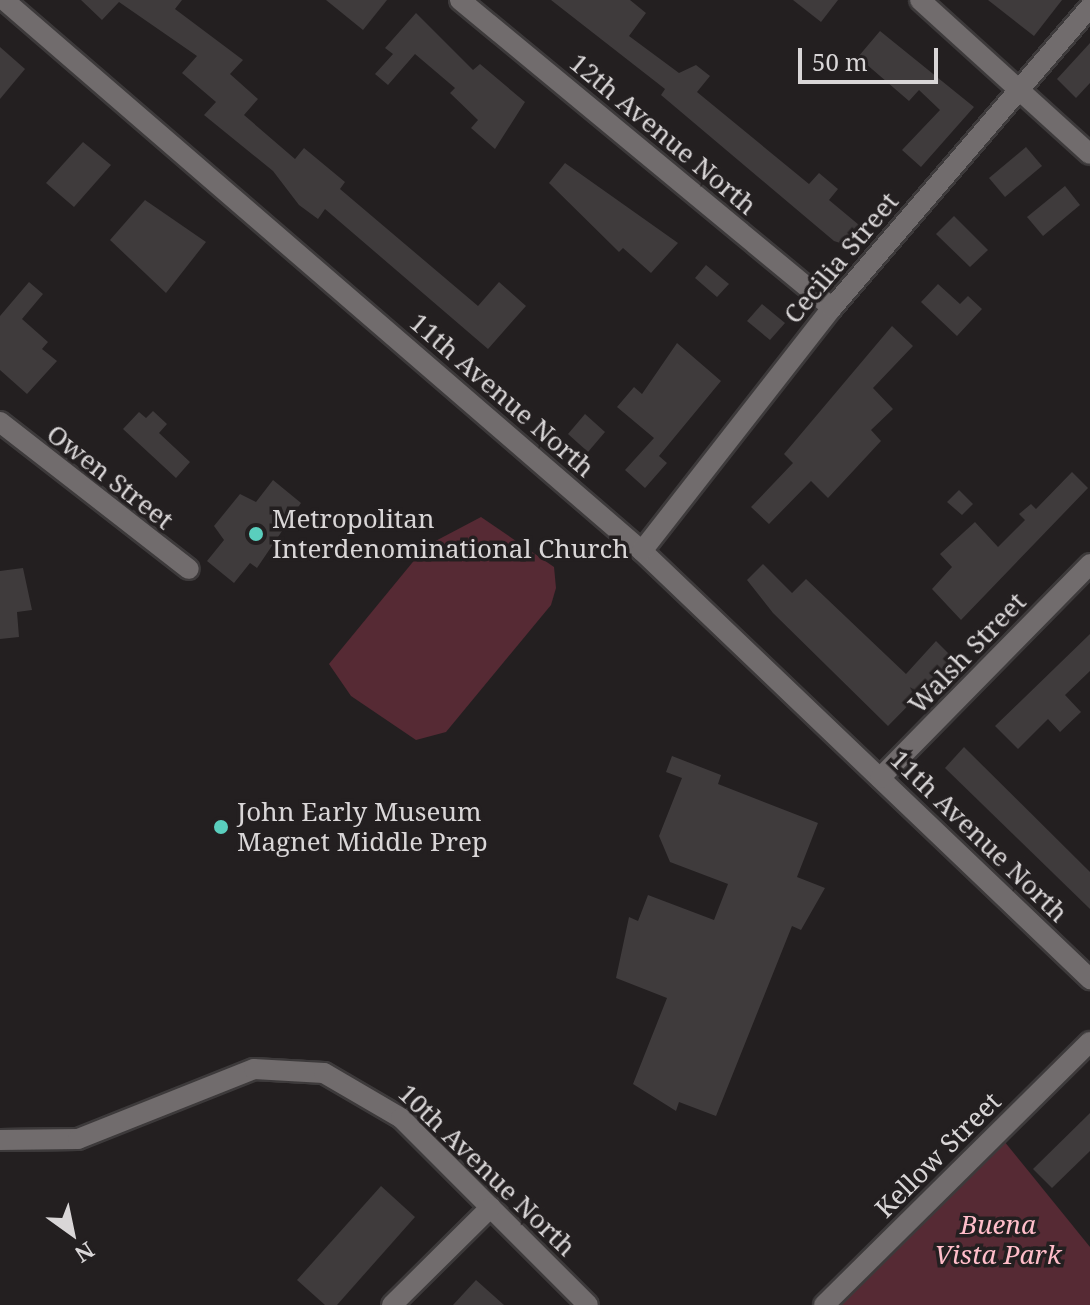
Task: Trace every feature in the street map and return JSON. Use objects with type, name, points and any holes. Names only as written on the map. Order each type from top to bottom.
[{"type":"street","name":"11th Avenue North","points":[[4,0],[642,551],[1090,979]]},
{"type":"street","name":"12th Avenue North","points":[[460,0],[832,308]]},
{"type":"street","points":[[920,0],[1020,87],[1090,154]]},
{"type":"street","name":"Cecilia Street","points":[[642,551],[832,308],[1090,7]]},
{"type":"street","name":"Owen Street","points":[[0,422],[189,569]]},
{"type":"street","name":"Walsh Street","points":[[880,778],[1090,564]]},
{"type":"street","name":"Kellow Street","points":[[824,1305],[1090,1042]]},
{"type":"street","name":"10th Avenue North","points":[[0,1140],[78,1139],[254,1069],[303,1068],[344,1080],[384,1103],[588,1305]]},
{"type":"street","points":[[392,1305],[491,1207]]},
{"type":"green space","points":[[481,517],[554,567],[556,588],[551,605],[446,732],[416,740],[351,696],[329,664],[426,546]]},
{"type":"green space","name":"Buena Vista Park","points":[[1004,1141],[1090,1247],[1090,1305],[837,1305]]},
{"type":"building","points":[[81,0],[182,0],[175,9],[243,60],[230,74],[258,99],[244,115],[295,159],[304,148],[345,182],[340,189],[478,306],[499,282],[526,306],[488,349],[325,209],[318,219],[299,205],[273,171],[204,115],[216,102],[182,73],[197,56],[119,2],[102,20]]},
{"type":"building","points":[[326,0],[387,0],[363,30]]},
{"type":"building","points":[[551,0],[630,0],[646,13],[629,36],[679,73],[696,65],[710,76],[697,92],[809,184],[819,173],[838,189],[829,200],[859,225],[843,244],[834,241],[661,95],[665,89]]},
{"type":"building","points":[[793,0],[838,0],[821,22]]},
{"type":"building","points":[[988,0],[1062,0],[1034,36]]},
{"type":"building","points":[[416,13],[473,70],[480,64],[525,102],[495,149],[471,128],[478,120],[450,93],[455,88],[415,54],[388,85],[375,74],[393,54],[385,48]]},
{"type":"building","points":[[880,31],[974,107],[921,167],[902,150],[940,110],[919,90],[909,101],[858,57]]},
{"type":"building","points":[[1090,43],[1090,83],[1076,98],[1057,79]]},
{"type":"building","points":[[0,47],[25,69],[0,99]]},
{"type":"building","points":[[83,142],[111,165],[74,207],[46,183]]},
{"type":"building","points":[[1026,147],[1042,166],[1005,197],[989,178]]},
{"type":"building","points":[[565,163],[678,243],[651,273],[623,248],[619,252],[549,183]]},
{"type":"building","points":[[1065,186],[1080,205],[1043,236],[1027,217]]},
{"type":"building","points":[[145,200],[206,242],[166,293],[110,240]]},
{"type":"building","points":[[954,216],[988,250],[970,267],[936,234]]},
{"type":"building","points":[[706,265],[729,284],[717,297],[695,278]]},
{"type":"building","points":[[29,282],[43,294],[22,319],[48,342],[42,349],[57,361],[27,394],[0,370],[0,316]]},
{"type":"building","points":[[938,284],[960,304],[968,296],[982,309],[957,336],[921,302]]},
{"type":"building","points":[[762,304],[785,323],[770,340],[747,321]]},
{"type":"building","points":[[892,326],[913,346],[873,388],[893,409],[871,430],[881,441],[828,498],[811,481],[769,524],[751,507],[793,463],[784,454]]},
{"type":"building","points":[[677,343],[721,381],[659,456],[667,463],[645,488],[625,470],[654,438],[617,407],[634,387],[642,394]]},
{"type":"building","points":[[153,411],[167,424],[159,433],[190,462],[176,478],[123,429],[139,412],[146,418]]},
{"type":"building","points":[[585,414],[605,432],[588,452],[568,434]]},
{"type":"building","points":[[1072,472],[1088,488],[961,620],[932,589],[952,567],[940,554],[975,522],[998,547],[1025,520],[1019,514],[1031,504],[1036,509]]},
{"type":"building","points":[[273,480],[301,503],[257,568],[250,563],[234,583],[207,561],[224,540],[214,526],[240,494],[256,502]]},
{"type":"building","points":[[959,490],[973,504],[962,515],[947,502]]},
{"type":"building","points":[[763,564],[792,593],[806,579],[906,674],[936,641],[954,659],[888,726],[773,613],[747,580]]},
{"type":"building","points":[[23,568],[32,610],[17,612],[19,637],[0,639],[0,571]]},
{"type":"building","points":[[1090,634],[1090,671],[1065,695],[1081,712],[1060,732],[1048,719],[1018,749],[995,726]]},
{"type":"building","points":[[964,747],[1090,872],[1090,909],[945,768]]},
{"type":"building","points":[[672,756],[721,775],[718,784],[818,823],[797,877],[825,888],[801,930],[792,926],[716,1116],[679,1102],[676,1111],[633,1084],[667,998],[616,978],[629,917],[638,921],[648,895],[714,920],[728,884],[670,862],[659,836],[682,778],[666,772]]},
{"type":"building","points":[[1090,1113],[1090,1151],[1052,1188],[1033,1169]]},
{"type":"building","points":[[381,1186],[415,1217],[337,1305],[325,1305],[297,1280]]},
{"type":"building","points":[[476,1280],[504,1305],[453,1305]]},
{"type":"place","name":"Metropolitan Interdenominational Church","points":[[256,534]]},
{"type":"place","name":"John Early Museum Magnet Middle Prep","points":[[221,827]]}]
